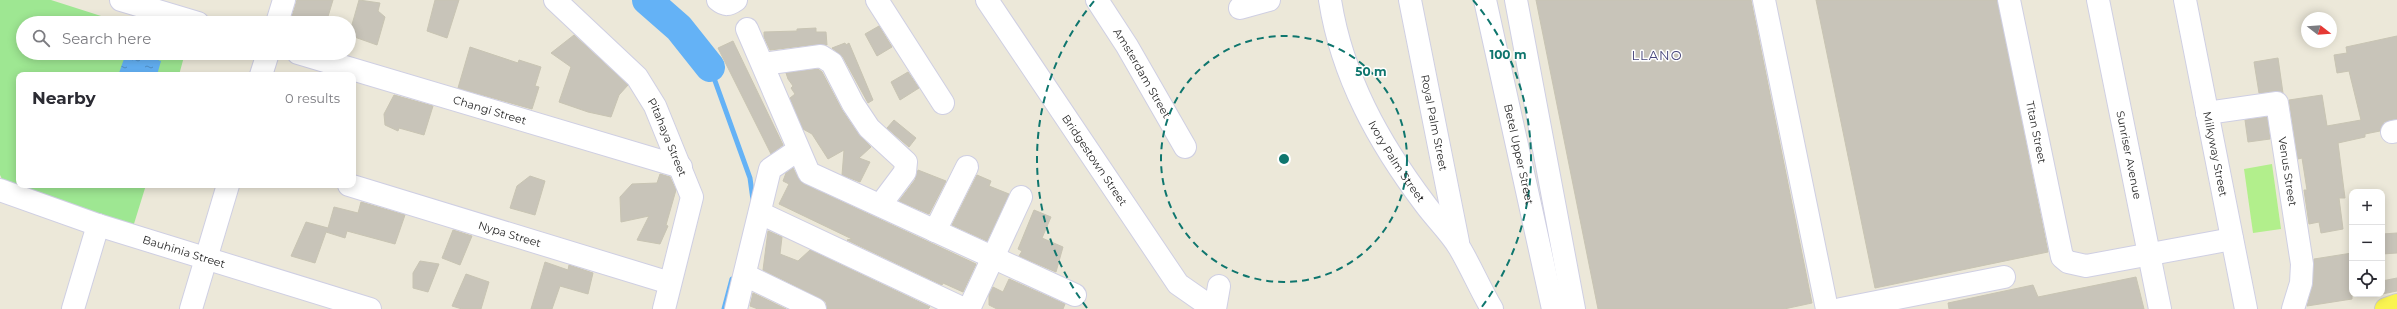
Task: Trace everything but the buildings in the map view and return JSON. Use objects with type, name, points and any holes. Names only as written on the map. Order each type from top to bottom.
[{"type":"main road","points":[[2386,309],[2397,305]]},
{"type":"street","points":[[121,0],[175,16]]},
{"type":"street","points":[[279,16],[284,0]]},
{"type":"street","name":"Pitahaya Street","points":[[555,0],[636,77],[655,106],[692,197],[664,309]]},
{"type":"street","points":[[877,0],[943,103]]},
{"type":"street","name":"Bridgestown Street","points":[[987,0],[1178,284],[1201,300],[1216,300]]},
{"type":"street","name":"Amsterdam Street","points":[[1097,0],[1127,46],[1185,147]]},
{"type":"street","points":[[1240,8],[1269,0]]},
{"type":"street","name":"Ivory Palm Street","points":[[1330,0],[1347,71],[1364,110],[1403,173],[1458,246],[1492,309]]},
{"type":"street","name":"Royal Palm Street","points":[[1410,0],[1458,246]]},
{"type":"street","name":"Betel Upper Street","points":[[1485,0],[1553,309]]},
{"type":"street","points":[[1516,0],[1574,309]]},
{"type":"street","points":[[1764,0],[1826,309]]},
{"type":"street","name":"Titan Street","points":[[2009,0],[2062,257],[2068,262],[2086,266],[2149,254]]},
{"type":"street","name":"Sunriser Avenue","points":[[2098,0],[2160,309]]},
{"type":"street","name":"Milkyway Street","points":[[2185,0],[2246,309]]},
{"type":"street","points":[[747,29],[809,173],[881,204],[935,231],[1075,295]]},
{"type":"street","points":[[763,64],[820,56],[832,62],[853,104],[869,128],[906,162],[905,172],[881,204]]},
{"type":"street","points":[[262,72],[266,60]]},
{"type":"street","name":"Changi Street","points":[[321,60],[680,167]]},
{"type":"street","name":"Venus Street","points":[[2207,113],[2277,103],[2302,264],[2301,283],[2293,309]]},
{"type":"street","points":[[736,309],[770,169],[798,150]]},
{"type":"street","points":[[935,231],[966,167]]},
{"type":"street","name":"Nypa Street","points":[[356,187],[670,283]]},
{"type":"street","points":[[191,309],[227,188]]},
{"type":"street","name":"Bauhinia Street","points":[[0,190],[98,225],[370,309]]},
{"type":"street","points":[[969,309],[1021,197]]},
{"type":"street","points":[[760,213],[964,309]]},
{"type":"street","points":[[73,309],[98,225]]},
{"type":"street","points":[[2149,254],[2232,239]]},
{"type":"street","points":[[745,275],[814,309]]},
{"type":"street","points":[[1841,309],[2004,277]]},
{"type":"green space","points":[[0,0],[51,0],[101,16],[16,16],[16,60],[183,60],[180,72],[16,72],[16,188],[145,188],[133,227],[7,189],[0,175]]},
{"type":"green space","points":[[2272,164],[2281,229],[2253,233],[2244,169]]},
{"type":"water","points":[[124,60],[161,61],[158,72],[119,72]]},
{"type":"waterway","points":[[647,0],[679,28],[710,67]]},
{"type":"waterway","points":[[710,67],[750,178],[753,200]]},
{"type":"waterway","points":[[724,309],[732,279]]},
{"type":"district","name":"LLANO","points":[[1657,55]]}]
